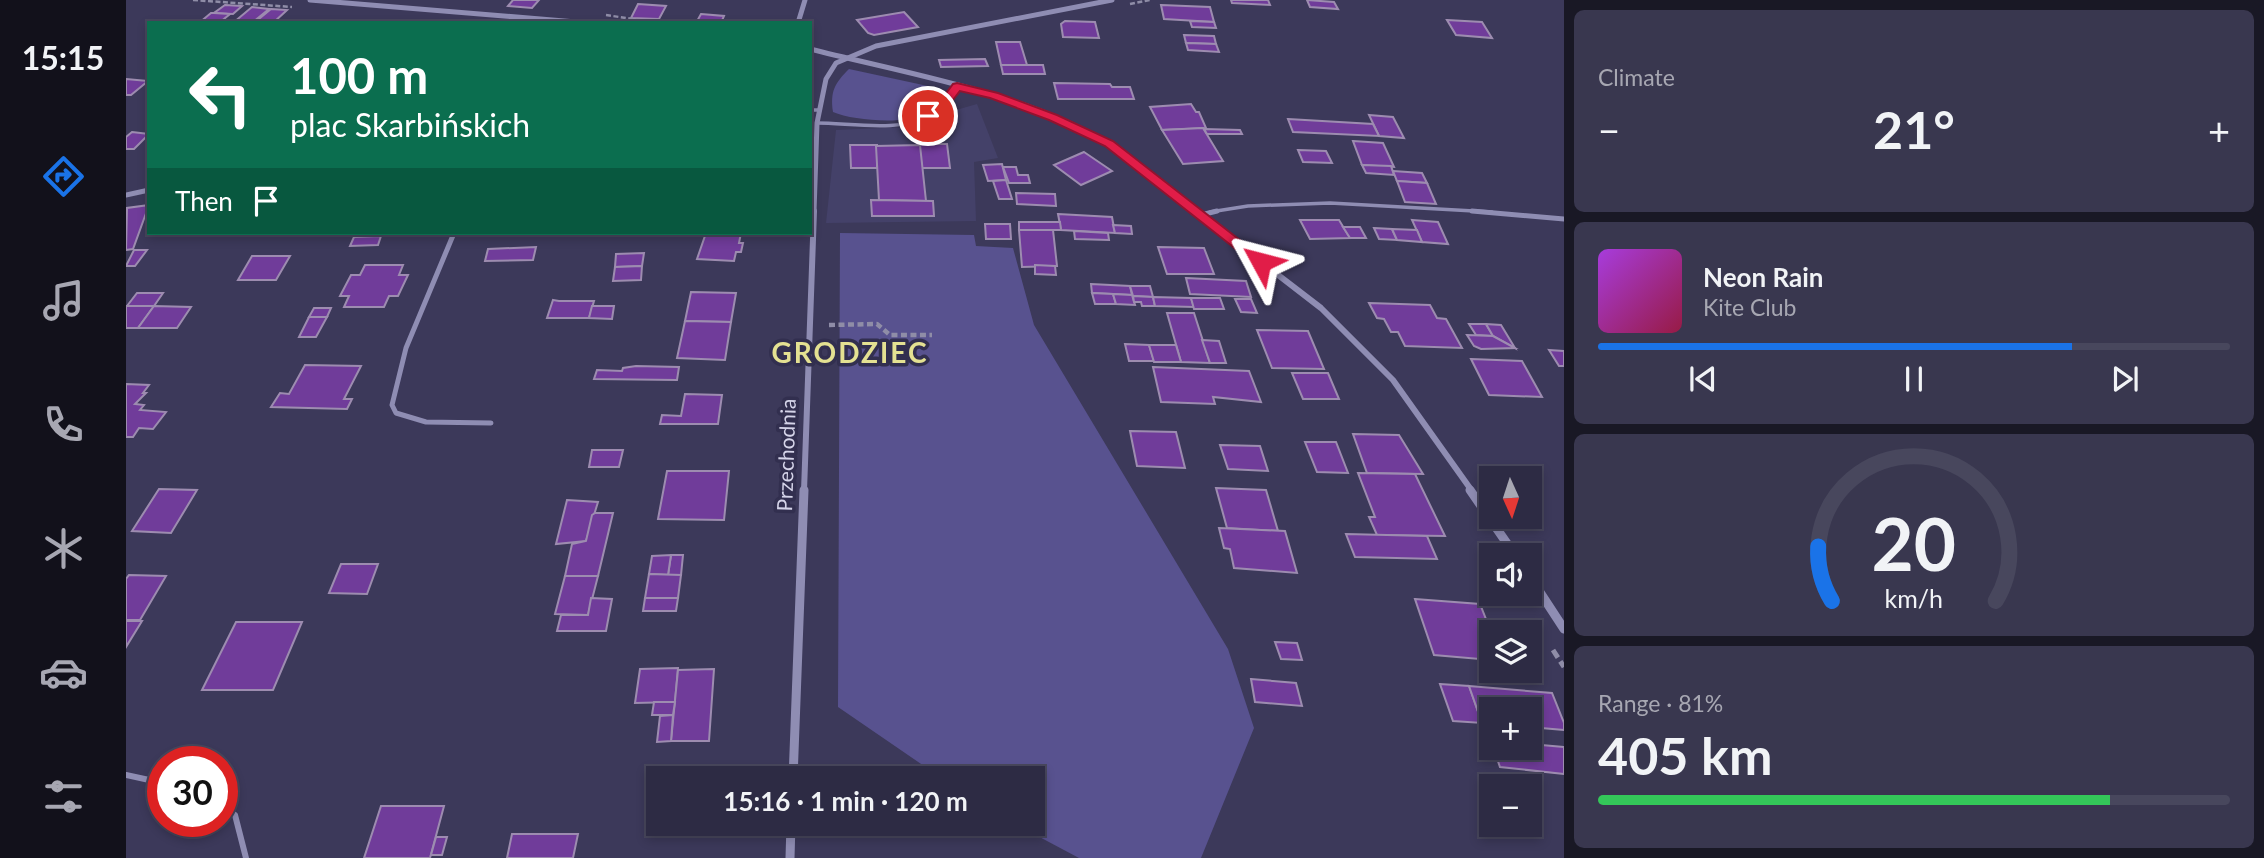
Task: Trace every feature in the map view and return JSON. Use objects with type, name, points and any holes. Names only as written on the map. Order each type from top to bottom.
[{"type":"street","points":[[310,0],[564,21]]},
{"type":"street","points":[[799,21],[805,0]]},
{"type":"street","points":[[846,58],[876,47],[1112,0]]},
{"type":"street","points":[[812,50],[994,96],[1053,117],[1109,144],[1321,308],[1393,380],[1507,543]]},
{"type":"street","name":"Przechodnia","points":[[794,766],[811,325],[813,170],[819,110],[829,73],[836,63],[846,58]]},
{"type":"street","points":[[126,195],[147,190]]},
{"type":"street","points":[[1542,595],[1564,629]]},
{"type":"street","points":[[790,858],[791,836]]},
{"type":"lane","points":[[817,123],[912,121],[928,116],[942,106],[957,87]]},
{"type":"lane","points":[[812,110],[819,110]]},
{"type":"lane","points":[[1201,215],[1250,205],[1336,203],[1564,219]]},
{"type":"lane","points":[[453,235],[400,367],[391,406],[397,414],[410,419],[491,423]]},
{"type":"lane","points":[[126,775],[147,780]]},
{"type":"lane","points":[[238,827],[246,858]]},
{"type":"path","points":[[811,325],[877,324],[890,335],[932,335]]},
{"type":"shaded area","points":[[849,69],[937,88],[943,96],[928,113],[919,117],[880,120],[842,115],[833,112],[832,98],[837,83]]},
{"type":"shaded area","points":[[977,104],[998,158],[974,162],[976,221],[826,223],[836,130],[930,126],[956,110]]},
{"type":"shaded area","points":[[840,233],[974,235],[976,246],[1013,248],[1034,325],[1228,649],[1254,728],[1201,858],[1079,858],[1038,836],[1045,836],[1045,766],[924,766],[838,707]]},
{"type":"building","points":[[513,0],[539,0],[532,8],[508,6]]},
{"type":"building","points":[[1231,0],[1268,0],[1270,5],[1232,3]]},
{"type":"building","points":[[1307,0],[1334,2],[1338,9],[1310,7]]},
{"type":"building","points":[[638,4],[666,6],[659,19],[631,18]]},
{"type":"building","points":[[225,5],[242,6],[233,14],[214,13]]},
{"type":"building","points":[[1161,5],[1210,7],[1214,22],[1164,19]]},
{"type":"building","points":[[252,7],[269,9],[254,21],[235,21]]},
{"type":"building","points":[[271,9],[287,10],[275,21],[256,21]]},
{"type":"building","points":[[904,12],[918,27],[874,35],[868,33],[857,20]]},
{"type":"building","points":[[211,13],[230,14],[221,21],[201,21]]},
{"type":"building","points":[[701,14],[724,16],[722,21],[697,21]]},
{"type":"building","points":[[1447,20],[1482,22],[1492,38],[1456,35]]},
{"type":"building","points":[[1065,21],[1095,22],[1099,38],[1063,37],[1061,24]]},
{"type":"building","points":[[1190,21],[1214,22],[1216,28],[1192,27]]},
{"type":"building","points":[[1184,35],[1214,36],[1216,44],[1186,43]]},
{"type":"building","points":[[996,42],[1020,42],[1027,65],[1001,65]]},
{"type":"building","points":[[1186,43],[1216,44],[1219,52],[1188,50]]},
{"type":"building","points":[[985,59],[988,66],[941,67],[939,60]]},
{"type":"building","points":[[1001,65],[1043,65],[1045,74],[1003,74]]},
{"type":"building","points":[[126,79],[147,81],[131,95],[126,95]]},
{"type":"building","points":[[1054,83],[1130,87],[1134,99],[1058,99]]},
{"type":"building","points":[[1191,104],[1196,112],[1199,112],[1206,128],[1162,130],[1150,107]]},
{"type":"building","points":[[1369,115],[1393,117],[1404,138],[1379,136]]},
{"type":"building","points":[[1288,119],[1373,124],[1379,136],[1293,132]]},
{"type":"building","points":[[1203,128],[1223,161],[1183,164],[1162,130]]},
{"type":"building","points":[[1204,129],[1240,130],[1242,134],[1207,134]]},
{"type":"building","points":[[132,132],[147,134],[134,149],[126,149],[126,137]]},
{"type":"building","points":[[1353,141],[1383,143],[1394,167],[1362,165]]},
{"type":"building","points":[[919,144],[947,144],[950,168],[922,168]]},
{"type":"building","points":[[850,145],[877,145],[877,168],[851,168]]},
{"type":"building","points":[[920,145],[926,201],[879,200],[876,146]]},
{"type":"building","points":[[1298,150],[1326,151],[1332,163],[1303,162]]},
{"type":"building","points":[[1084,152],[1112,171],[1081,185],[1054,165]]},
{"type":"building","points":[[1002,164],[1006,180],[988,181],[983,165]]},
{"type":"building","points":[[1362,165],[1391,166],[1394,175],[1366,173]]},
{"type":"building","points":[[1003,167],[1016,167],[1018,175],[1028,175],[1030,183],[1009,183]]},
{"type":"building","points":[[1393,171],[1422,173],[1427,183],[1397,181]]},
{"type":"building","points":[[1006,180],[1012,199],[999,199],[993,181]]},
{"type":"building","points":[[1397,181],[1427,183],[1436,204],[1405,202]]},
{"type":"building","points":[[1016,193],[1055,194],[1056,206],[1017,204]]},
{"type":"building","points":[[871,200],[933,201],[934,216],[872,216]]},
{"type":"building","points":[[147,205],[133,249],[126,250],[127,208]]},
{"type":"building","points":[[1058,214],[1112,217],[1115,233],[1061,230]]},
{"type":"building","points":[[1300,220],[1339,220],[1350,238],[1310,239]]},
{"type":"building","points":[[1412,220],[1438,222],[1448,244],[1422,242]]},
{"type":"building","points":[[1019,222],[1060,222],[1061,230],[1019,230]]},
{"type":"building","points":[[985,224],[1010,224],[1011,239],[986,239]]},
{"type":"building","points":[[1113,225],[1131,226],[1132,234],[1115,233]]},
{"type":"building","points":[[1343,227],[1360,227],[1366,238],[1350,238]]},
{"type":"building","points":[[1374,228],[1392,229],[1397,240],[1379,239]]},
{"type":"building","points":[[1392,229],[1417,230],[1422,242],[1397,240]]},
{"type":"building","points":[[1019,230],[1053,230],[1057,266],[1022,267]]},
{"type":"building","points":[[1074,231],[1108,233],[1109,240],[1075,239]]},
{"type":"building","points":[[705,235],[741,235],[739,243],[743,243],[741,252],[736,252],[734,261],[697,259]]},
{"type":"building","points":[[381,236],[378,245],[350,246],[354,237]]},
{"type":"building","points":[[536,247],[533,260],[485,261],[488,249]]},
{"type":"building","points":[[1158,247],[1204,248],[1214,274],[1167,274]]},
{"type":"building","points":[[134,250],[147,250],[135,266],[126,266]]},
{"type":"building","points":[[644,253],[642,266],[615,267],[616,254]]},
{"type":"building","points":[[252,256],[290,256],[276,280],[238,280]]},
{"type":"building","points":[[365,265],[403,265],[399,275],[408,275],[398,296],[389,296],[384,307],[344,307],[349,296],[340,296],[351,275],[360,275]]},
{"type":"building","points":[[1035,265],[1055,266],[1056,275],[1035,274]]},
{"type":"building","points":[[642,266],[641,280],[613,281],[615,267]]},
{"type":"building","points":[[1186,278],[1246,281],[1251,297],[1190,294]]},
{"type":"building","points":[[1091,284],[1130,286],[1132,295],[1092,293]]},
{"type":"building","points":[[1130,286],[1150,286],[1153,297],[1133,296]]},
{"type":"building","points":[[691,292],[736,293],[731,322],[685,321]]},
{"type":"building","points":[[137,293],[163,293],[154,306],[127,306]]},
{"type":"building","points":[[1092,293],[1113,294],[1116,304],[1095,304]]},
{"type":"building","points":[[1113,294],[1132,295],[1135,305],[1116,304]]},
{"type":"building","points":[[1133,296],[1153,297],[1155,306],[1142,306],[1141,302],[1134,302]]},
{"type":"building","points":[[1153,297],[1191,298],[1194,307],[1155,306]]},
{"type":"building","points":[[1191,298],[1220,298],[1224,309],[1194,309]]},
{"type":"building","points":[[1235,299],[1251,299],[1257,313],[1241,312]]},
{"type":"building","points":[[553,300],[594,301],[589,318],[547,318]]},
{"type":"building","points":[[1369,303],[1430,305],[1437,318],[1446,319],[1462,348],[1405,346],[1398,332],[1391,332],[1384,319],[1377,318]]},
{"type":"building","points":[[126,306],[154,306],[138,328],[126,328]]},
{"type":"building","points":[[154,306],[191,307],[177,328],[138,328]]},
{"type":"building","points":[[592,306],[614,306],[612,319],[589,318]]},
{"type":"building","points":[[314,308],[331,308],[327,317],[309,317]]},
{"type":"building","points":[[1167,313],[1194,313],[1210,363],[1181,362]]},
{"type":"building","points":[[309,317],[327,317],[316,337],[299,337]]},
{"type":"building","points":[[685,321],[731,322],[725,360],[677,358]]},
{"type":"building","points":[[1469,324],[1486,324],[1493,336],[1476,335]]},
{"type":"building","points":[[1486,324],[1501,325],[1515,348],[1493,336]]},
{"type":"building","points":[[1257,330],[1308,331],[1324,369],[1272,368]]},
{"type":"building","points":[[1467,335],[1493,336],[1515,348],[1481,349],[1474,346]]},
{"type":"building","points":[[1202,340],[1219,341],[1226,363],[1210,363]]},
{"type":"building","points":[[1125,344],[1149,345],[1154,361],[1129,361]]},
{"type":"building","points":[[1149,345],[1176,345],[1181,362],[1154,362]]},
{"type":"building","points":[[1549,350],[1564,351],[1564,366],[1559,366]]},
{"type":"building","points":[[1471,359],[1522,361],[1542,397],[1489,395]]},
{"type":"building","points":[[305,365],[361,366],[344,399],[352,399],[347,409],[271,407],[280,393],[289,394]]},
{"type":"building","points":[[679,367],[677,380],[594,379],[597,370],[622,371],[623,368]]},
{"type":"building","points":[[1153,367],[1249,371],[1261,402],[1213,397],[1215,404],[1161,402]]},
{"type":"building","points":[[1292,373],[1328,373],[1339,399],[1303,399]]},
{"type":"building","points":[[126,384],[149,385],[143,393],[146,393],[135,404],[144,405],[140,410],[166,412],[153,429],[139,428],[133,437],[126,437]]},
{"type":"building","points":[[685,394],[722,395],[718,424],[660,424],[662,415],[681,416]]},
{"type":"building","points":[[1130,431],[1176,432],[1185,468],[1137,466]]},
{"type":"building","points":[[1353,434],[1399,435],[1423,474],[1367,473]]},
{"type":"building","points":[[1305,442],[1336,442],[1348,473],[1317,472]]},
{"type":"building","points":[[1220,445],[1260,446],[1268,471],[1228,469]]},
{"type":"building","points":[[592,450],[623,450],[619,467],[589,467]]},
{"type":"building","points":[[667,471],[729,471],[724,520],[658,519]]},
{"type":"building","points":[[1358,473],[1415,474],[1445,536],[1377,535],[1369,517],[1375,517]]},
{"type":"building","points":[[1216,488],[1266,490],[1278,531],[1227,528]]},
{"type":"building","points":[[159,489],[197,490],[171,533],[132,531]]},
{"type":"building","points":[[567,500],[598,502],[586,541],[556,544]]},
{"type":"building","points":[[613,513],[598,576],[565,576],[572,544],[586,541],[592,515]]},
{"type":"building","points":[[1219,528],[1285,531],[1297,573],[1234,568],[1230,549],[1224,548]]},
{"type":"building","points":[[1346,534],[1427,536],[1437,559],[1355,557]]},
{"type":"building","points":[[671,555],[683,555],[681,575],[668,575]]},
{"type":"building","points":[[671,555],[668,575],[649,574],[652,556]]},
{"type":"building","points":[[341,564],[378,564],[367,594],[329,593]]},
{"type":"building","points":[[649,574],[681,575],[678,598],[645,598]]},
{"type":"building","points":[[129,575],[166,576],[140,620],[126,620],[126,579]]},
{"type":"building","points":[[565,576],[598,576],[588,615],[555,614]]},
{"type":"building","points":[[591,598],[612,599],[606,631],[557,631],[561,615],[588,615]]},
{"type":"building","points":[[645,598],[678,598],[676,611],[643,611]]},
{"type":"building","points":[[1415,599],[1479,604],[1486,620],[1479,620],[1479,659],[1434,655]]},
{"type":"building","points":[[126,621],[142,621],[126,647]]},
{"type":"building","points":[[236,622],[302,622],[273,690],[202,690]]},
{"type":"building","points":[[1275,642],[1297,643],[1302,660],[1281,659]]},
{"type":"building","points":[[678,668],[675,702],[635,703],[640,669]]},
{"type":"building","points":[[714,669],[709,741],[671,741],[678,670]]},
{"type":"building","points":[[1251,679],[1296,683],[1302,706],[1255,702]]},
{"type":"building","points":[[1440,684],[1469,686],[1479,714],[1479,723],[1453,721]]},
{"type":"building","points":[[1469,686],[1552,693],[1564,723],[1564,730],[1542,728],[1542,697],[1479,697],[1479,714]]},
{"type":"building","points":[[654,702],[675,702],[673,715],[652,715]]},
{"type":"building","points":[[673,715],[671,741],[657,742],[660,716]]},
{"type":"building","points":[[1542,745],[1564,747],[1564,774],[1500,767],[1498,760],[1542,760]]},
{"type":"building","points":[[381,806],[444,806],[430,858],[364,858]]},
{"type":"building","points":[[512,834],[578,834],[573,858],[507,858]]},
{"type":"building","points":[[436,837],[447,837],[442,855],[431,855]]},
{"type":"district","name":"GRODZIEC","points":[[850,353]]},
{"type":"route","points":[[928,116],[942,106],[957,87],[994,96],[1053,117],[1109,144],[1261,262]]}]
